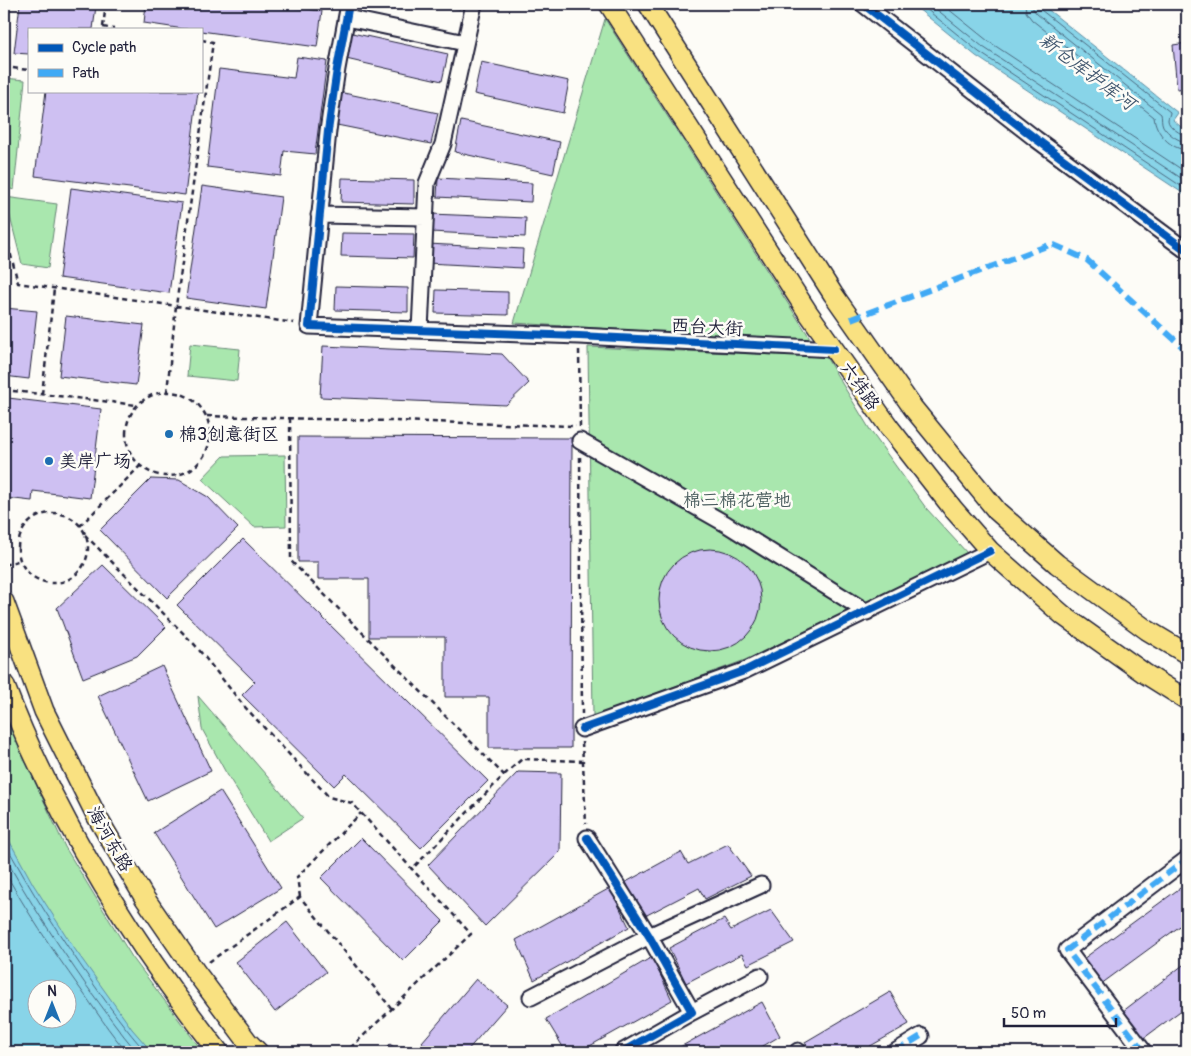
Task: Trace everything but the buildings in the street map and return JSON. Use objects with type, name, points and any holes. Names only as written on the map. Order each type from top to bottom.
[{"type":"main road","name":"六纬路","points":[[609,4],[807,311],[888,427],[954,510],[990,552],[1064,616],[1144,673],[1187,700]]},
{"type":"main road","name":"六纬路","points":[[648,4],[833,294],[913,408],[991,503],[1057,564],[1147,630],[1187,654]]},
{"type":"main road","name":"海河东路","points":[[4,602],[44,711],[97,817],[144,897],[196,972],[248,1042],[258,1052]]},
{"type":"main road","name":"海河东路","points":[[4,684],[16,717],[47,784],[78,843],[136,938],[185,1008],[219,1052]]},
{"type":"street","points":[[420,330],[427,183],[443,144],[474,4]]},
{"type":"street","points":[[863,4],[1036,139],[1187,251]]},
{"type":"street","points":[[309,326],[328,131],[348,11],[465,43]]},
{"type":"street","points":[[319,214],[425,218]]},
{"type":"street","name":"西台大街","points":[[309,326],[579,336],[834,349]]},
{"type":"street","points":[[580,434],[867,612]]},
{"type":"street","points":[[582,729],[744,671],[990,552]]},
{"type":"street","points":[[587,838],[649,936],[692,1012]]},
{"type":"street","points":[[1144,1052],[1067,950],[1187,859]]},
{"type":"street","points":[[531,997],[649,936],[761,885]]},
{"type":"street","points":[[622,1052],[760,976]]},
{"type":"street","points":[[895,1052],[921,1036]]},
{"type":"path","points":[[103,28],[106,4]]},
{"type":"path","points":[[167,392],[176,306],[213,42],[202,40]]},
{"type":"path","points":[[4,67],[28,70]]},
{"type":"path","points":[[4,228],[18,283],[309,326]]},
{"type":"path","points":[[42,394],[54,289]]},
{"type":"path","points":[[579,336],[582,729],[587,838]]},
{"type":"path","points":[[4,390],[137,405]]},
{"type":"path","points":[[167,392],[176,392],[189,396],[200,405],[207,416],[211,429],[206,455],[197,466],[186,473],[172,477],[157,475],[140,466],[133,459],[127,446],[125,431],[129,417],[137,405],[149,396],[167,392]]},
{"type":"path","points":[[207,416],[290,418],[580,434]]},
{"type":"path","points":[[290,418],[291,562],[504,775]]},
{"type":"path","points":[[80,526],[140,466]]},
{"type":"path","points":[[51,513],[62,514],[80,526],[88,546],[85,562],[75,575],[54,583],[42,581],[31,575],[23,566],[18,543],[22,532],[30,522],[40,516],[51,513]]},
{"type":"path","points":[[85,535],[195,646],[244,706],[329,798],[352,803],[470,934],[346,1052]]},
{"type":"path","points":[[4,565],[21,560]]},
{"type":"path","points":[[411,870],[522,759],[583,761]]},
{"type":"path","points":[[361,813],[297,877],[300,897],[392,1009]]},
{"type":"path","points":[[196,972],[300,897]]},
{"type":"green space","points":[[605,19],[812,341],[514,323]]},
{"type":"green space","points":[[4,78],[25,80],[14,190],[4,187]]},
{"type":"green space","points":[[5,197],[57,204],[48,268],[22,264]]},
{"type":"green space","points":[[190,344],[240,349],[237,381],[187,376]]},
{"type":"green space","name":"棉三棉花营地","points":[[588,347],[826,357],[872,433],[926,508],[968,554],[745,660],[593,717]]},
{"type":"green space","points":[[285,455],[286,526],[254,527],[202,479],[224,456]]},
{"type":"green space","points":[[198,696],[303,818],[268,841],[225,771],[202,729]]},
{"type":"green space","points":[[4,710],[65,847],[132,957],[203,1052],[4,1052]]},
{"type":"water","name":"新仓库护库河","points":[[912,4],[1041,4],[1178,113],[1173,120],[1187,132],[1187,196],[976,56]]},
{"type":"water","points":[[4,831],[33,884],[74,948],[132,1029],[152,1052],[4,1052]]},
{"type":"marked path","points":[[851,319],[1052,244],[1087,260],[1187,351]]},
{"type":"marked path","points":[[1144,1052],[1067,950],[1187,859]]},
{"type":"marked path","points":[[895,1052],[921,1036]]},
{"type":"cycle path","points":[[349,4],[328,131],[309,326],[579,336],[834,349]]},
{"type":"cycle path","points":[[863,4],[1036,139],[1187,251]]},
{"type":"cycle path","points":[[582,729],[744,671],[990,551]]},
{"type":"cycle path","points":[[587,838],[649,936],[692,1012],[622,1052]]},
{"type":"place","name":"棉3创意街区","points":[[169,434]]},
{"type":"place","name":"美岸广场","points":[[49,461]]}]
